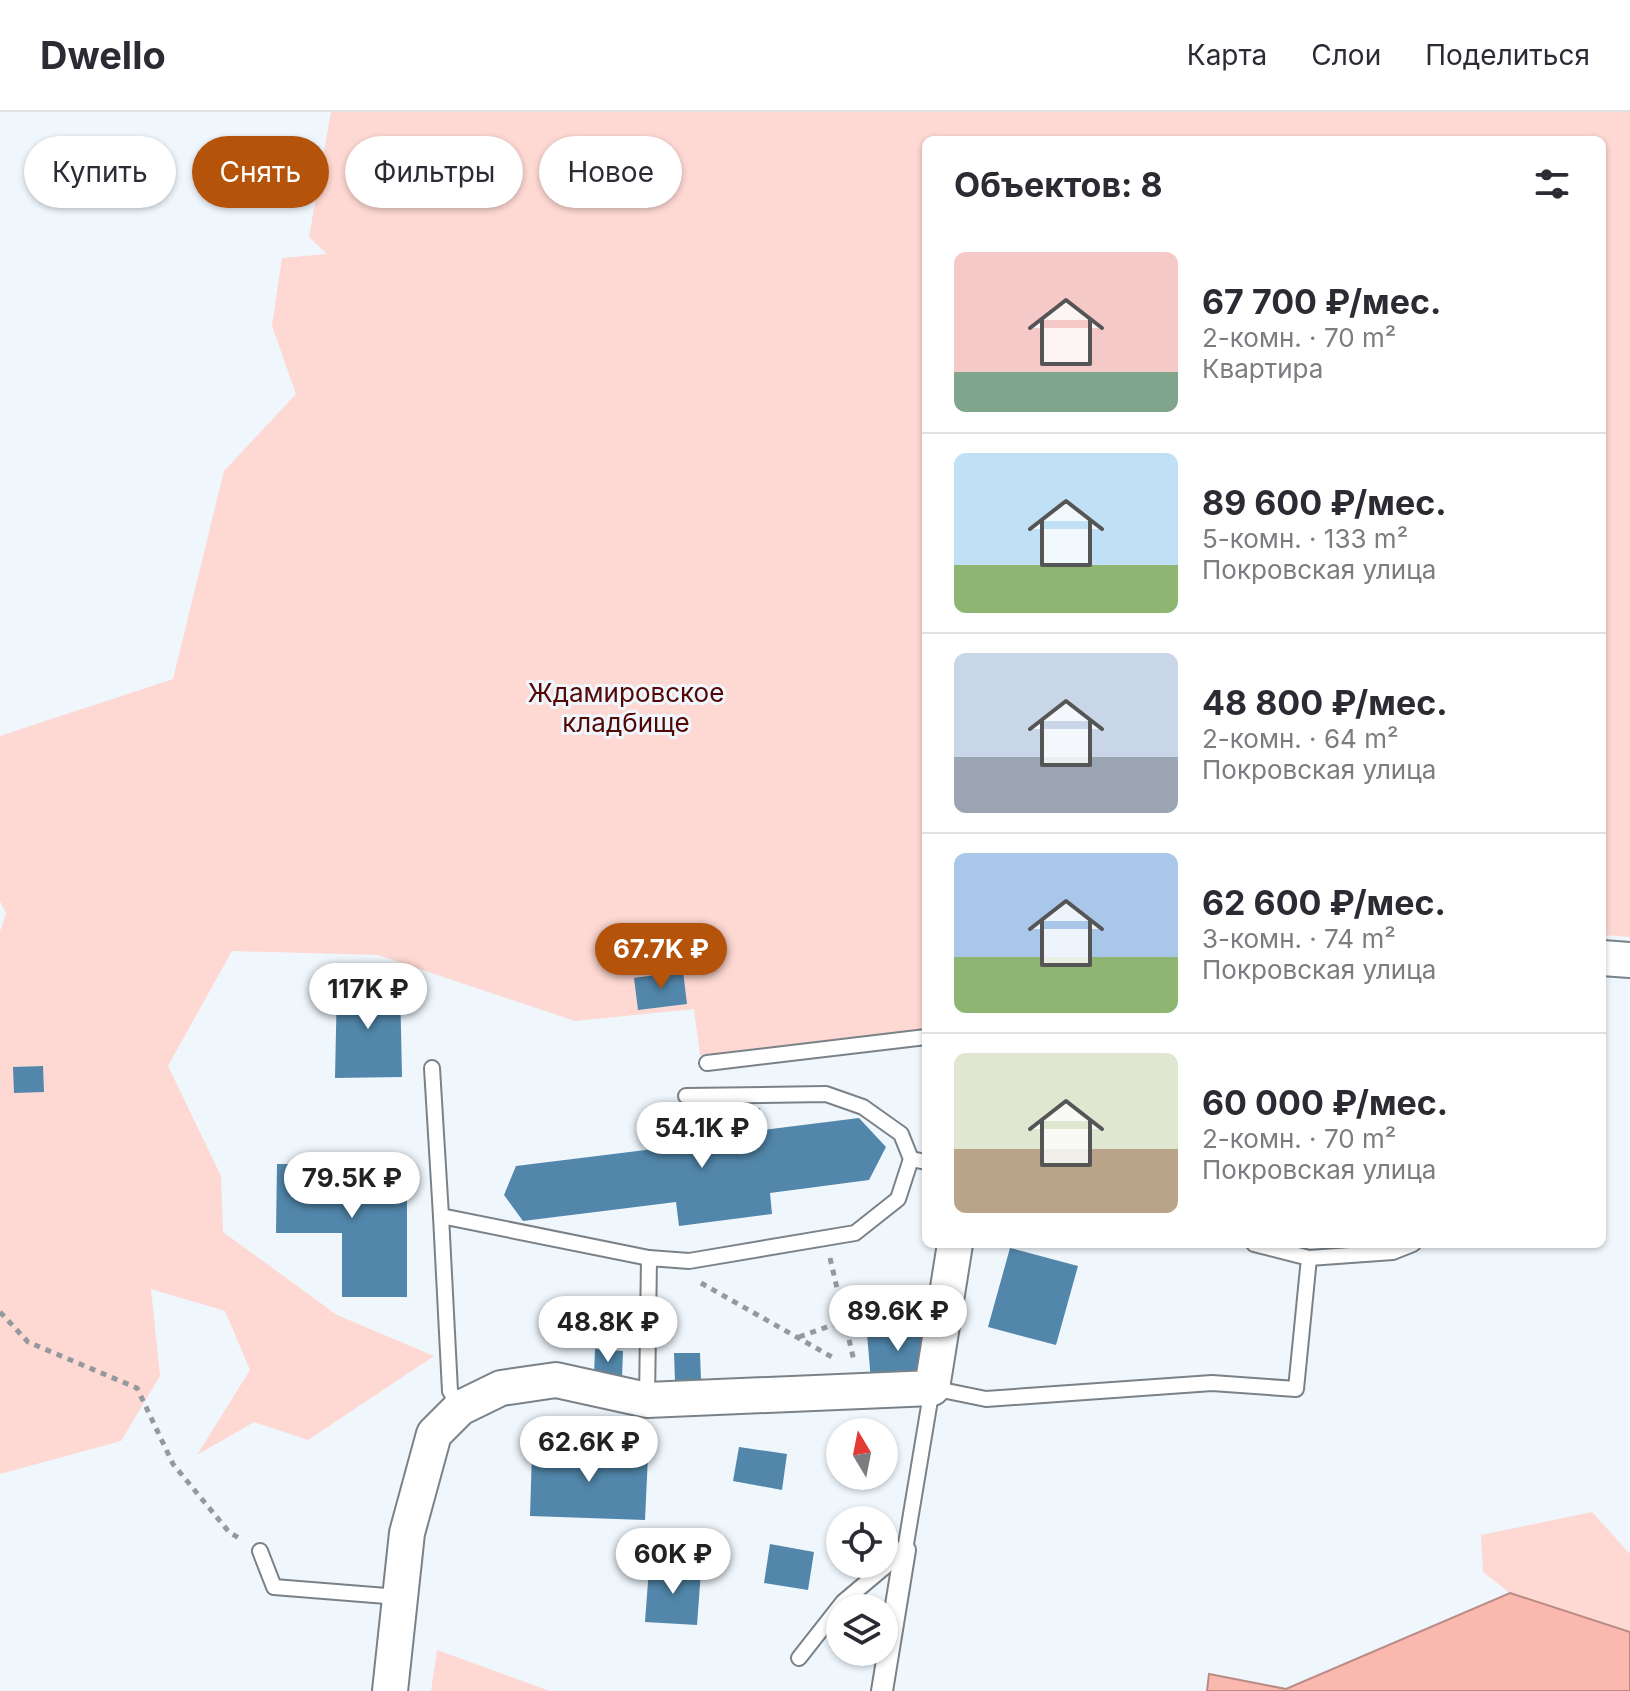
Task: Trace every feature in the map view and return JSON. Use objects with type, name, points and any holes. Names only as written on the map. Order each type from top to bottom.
[{"type":"street","points":[[1606,958],[1630,960]]},
{"type":"street","points":[[390,1691],[407,1533],[434,1434],[460,1408],[501,1388],[556,1380],[647,1400],[932,1388],[954,1248]]},
{"type":"street","points":[[882,1691],[905,1550]]},
{"type":"lane","points":[[707,1063],[922,1037]]},
{"type":"lane","points":[[432,1068],[450,1391],[460,1408]]},
{"type":"lane","points":[[441,1216],[649,1258],[689,1261],[855,1233],[898,1199],[911,1159],[901,1134],[863,1107],[826,1094],[686,1096]]},
{"type":"lane","points":[[911,1159],[922,1161]]},
{"type":"lane","points":[[1270,1248],[1309,1258],[1393,1252],[1403,1248]]},
{"type":"lane","points":[[647,1400],[649,1258]]},
{"type":"lane","points":[[799,1658],[843,1602],[905,1550],[932,1388],[986,1399],[1212,1383],[1296,1389],[1309,1258]]},
{"type":"lane","points":[[260,1551],[274,1587],[400,1597]]},
{"type":"path","points":[[689,1261],[690,1277],[844,1363],[854,1364],[825,1237]]},
{"type":"path","points":[[0,1312],[28,1342],[137,1388],[173,1464],[229,1532],[260,1551]]},
{"type":"path","points":[[798,1338],[846,1320]]},
{"type":"green space","name":"Ждамировское кладбище","points":[[331,112],[1630,112],[1630,937],[1606,935],[1606,136],[922,136],[922,1028],[906,1040],[700,1055],[694,1009],[575,1021],[378,955],[232,951],[168,1066],[221,1176],[223,1232],[337,1315],[434,1356],[308,1440],[254,1422],[197,1455],[250,1370],[225,1311],[151,1289],[160,1376],[121,1441],[0,1474],[0,932],[6,913],[0,901],[0,736],[173,679],[224,471],[296,394],[272,326],[282,258],[327,254],[309,237],[314,208],[329,208],[327,136]]},
{"type":"green space","points":[[1592,1512],[1630,1554],[1630,1632],[1510,1593],[1483,1572],[1481,1535]]},
{"type":"green space","points":[[437,1650],[550,1691],[431,1691]]},
{"type":"shaded area","points":[[1510,1593],[1630,1632],[1630,1691],[1207,1691],[1209,1674],[1286,1689]]},
{"type":"building","points":[[683,971],[687,1004],[638,1010],[634,978]]},
{"type":"building","points":[[337,983],[400,984],[402,1077],[335,1078]]},
{"type":"building","points":[[43,1066],[44,1092],[14,1093],[13,1067]]},
{"type":"building","points":[[760,1108],[763,1130],[859,1118],[886,1147],[869,1180],[770,1193],[772,1214],[679,1226],[676,1202],[523,1221],[504,1195],[516,1166],[670,1147],[667,1120]]},
{"type":"building","points":[[277,1164],[407,1165],[407,1297],[342,1297],[342,1233],[276,1233]]},
{"type":"building","points":[[1010,1248],[1078,1266],[1056,1345],[988,1327]]},
{"type":"building","points":[[866,1322],[934,1333],[924,1380],[871,1381]]},
{"type":"building","points":[[595,1349],[623,1351],[622,1378],[594,1376]]},
{"type":"building","points":[[674,1353],[700,1353],[701,1380],[675,1381]]},
{"type":"building","points":[[558,1445],[620,1447],[620,1454],[648,1456],[645,1520],[530,1516],[532,1451],[558,1452]]},
{"type":"building","points":[[739,1447],[787,1454],[782,1490],[733,1481]]},
{"type":"building","points":[[770,1544],[814,1552],[808,1590],[764,1583]]},
{"type":"building","points":[[649,1568],[701,1571],[697,1625],[645,1622]]}]
